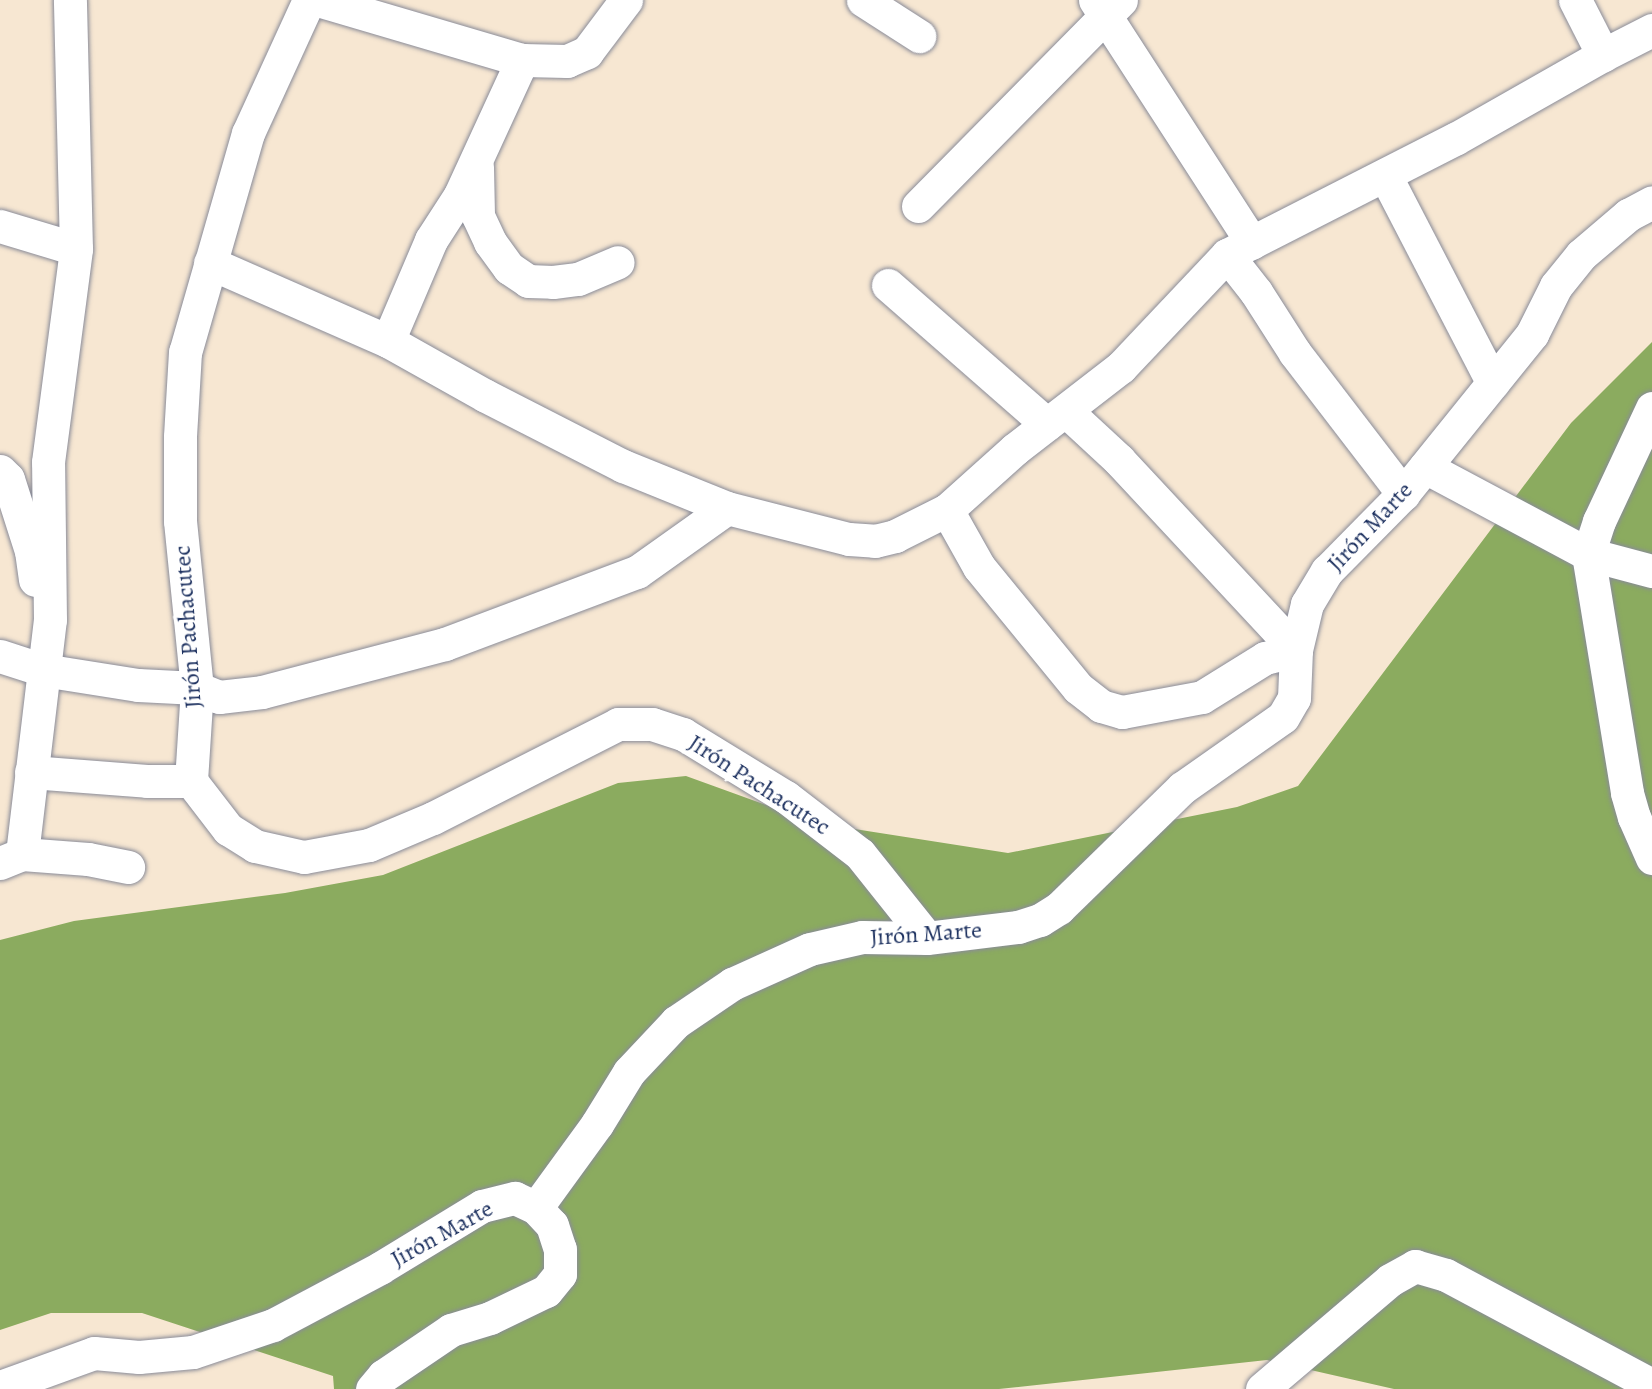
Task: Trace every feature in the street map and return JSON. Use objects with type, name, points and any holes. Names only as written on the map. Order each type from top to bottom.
[{"type":"street","points":[[70,0],[76,249],[48,462],[50,620],[31,772],[11,859],[89,859],[128,867]]},
{"type":"street","name":"Jirón Pachacutec","points":[[309,0],[248,133],[185,352],[180,437],[180,521],[197,688],[191,781],[228,829],[255,846],[304,857],[369,845],[433,818],[618,724],[652,724],[683,734],[786,797],[860,854],[927,938]]},
{"type":"street","points":[[318,0],[522,60],[566,61],[587,52],[626,0]]},
{"type":"street","points":[[863,0],[919,36]]},
{"type":"street","points":[[1575,0],[1603,55]]},
{"type":"street","points":[[918,206],[1108,5],[1240,249],[1256,292],[1295,353],[1403,494]]},
{"type":"street","points":[[210,263],[388,341],[486,396],[623,466],[727,508],[849,540],[874,541],[895,536],[947,510],[1121,367],[1240,249],[1455,139],[1652,30]]},
{"type":"street","points":[[388,341],[431,240],[460,195],[522,60]]},
{"type":"street","points":[[478,157],[478,216],[490,242],[509,268],[528,281],[553,282],[578,279],[618,262]]},
{"type":"street","points":[[1385,175],[1493,383]]},
{"type":"street","name":"Jirón Marte","points":[[0,1387],[94,1353],[139,1357],[193,1352],[273,1325],[380,1268],[482,1206],[515,1198],[536,1208],[597,1124],[629,1072],[677,1022],[721,991],[810,950],[862,937],[927,938],[1018,927],[1040,920],[1059,908],[1182,788],[1283,717],[1294,698],[1296,650],[1307,604],[1327,571],[1403,494],[1493,383],[1532,334],[1556,286],[1581,255],[1628,215],[1652,202]]},
{"type":"street","points":[[0,226],[76,249]]},
{"type":"street","points":[[888,285],[1138,480],[1296,650],[1265,659],[1202,697],[1122,712],[1101,706],[1078,688],[979,567],[947,510]]},
{"type":"street","points":[[1652,408],[1600,521],[1588,554],[1627,793],[1652,858]]},
{"type":"street","points":[[1425,467],[1588,554],[1652,571]]},
{"type":"street","points":[[0,471],[8,479],[31,551],[39,607],[43,670]]},
{"type":"street","points":[[0,656],[43,670],[138,685],[197,688],[219,697],[262,692],[445,644],[637,572],[727,508]]},
{"type":"street","points":[[31,772],[147,781],[191,781]]},
{"type":"street","points":[[372,1389],[383,1377],[452,1331],[490,1318],[546,1291],[560,1275],[560,1249],[552,1225],[536,1208]]},
{"type":"street","points":[[1262,1389],[1390,1280],[1415,1266],[1446,1275],[1652,1385]]},
{"type":"green space","points":[[1652,342],[1652,1389],[1394,1389],[1267,1360],[999,1389],[334,1389],[333,1376],[142,1313],[51,1313],[0,1330],[0,940],[74,921],[285,893],[383,875],[618,783],[686,776],[816,823],[1008,853],[1237,807],[1298,786],[1571,423]]}]
